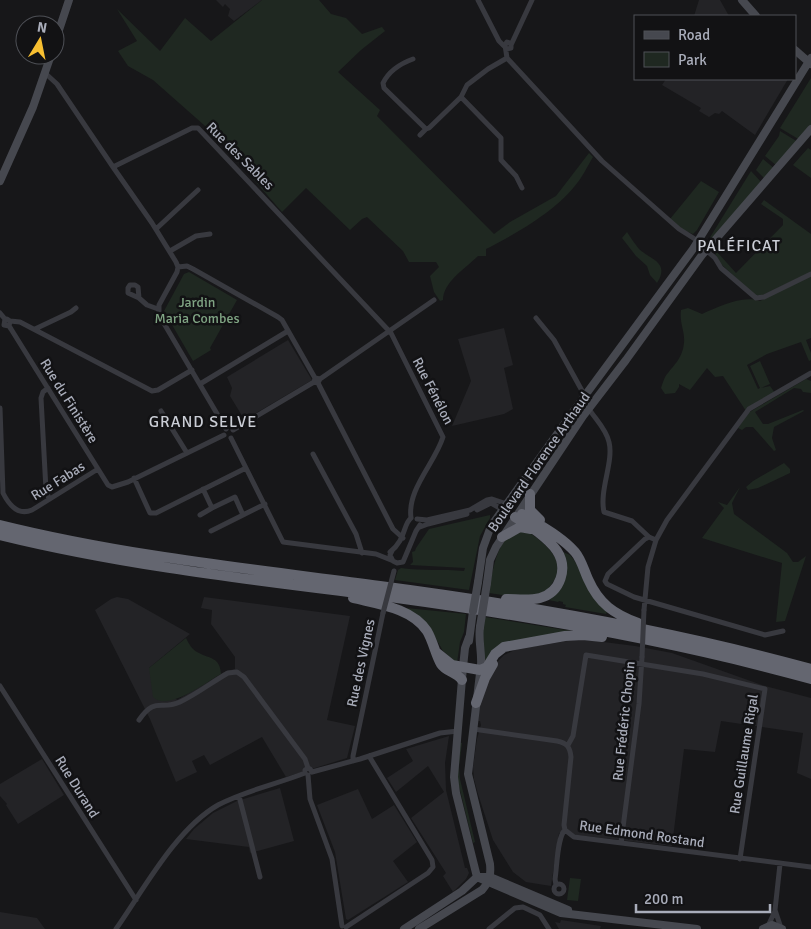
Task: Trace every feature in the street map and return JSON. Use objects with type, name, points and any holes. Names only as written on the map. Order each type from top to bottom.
[{"type":"highway","points":[[530,494],[530,511],[546,529]]},
{"type":"highway","points":[[517,514],[546,529],[575,552],[598,596],[608,608],[623,617],[663,632]]},
{"type":"highway","points":[[379,586],[389,583],[503,599],[539,598],[547,595],[556,588],[561,578],[562,566],[556,549],[517,514]]},
{"type":"highway","points":[[0,525],[77,543],[149,556],[525,607],[663,632],[811,669]]},
{"type":"highway","points":[[502,536],[520,527],[534,531]]},
{"type":"highway","points":[[0,535],[106,558],[552,622],[644,639],[811,679]]},
{"type":"highway","points":[[304,586],[390,607],[404,613],[423,626],[437,652],[440,663],[457,674],[462,680]]},
{"type":"highway","points":[[437,652],[448,663],[480,670],[487,667],[500,650],[509,647],[565,636],[591,636],[729,658]]},
{"type":"highway","points":[[476,703],[485,678],[495,661],[509,647]]},
{"type":"street","points":[[64,15],[69,0]]},
{"type":"street","points":[[478,0],[497,35],[508,45]]},
{"type":"street","points":[[532,0],[515,37],[508,45],[507,58],[594,153],[679,229],[707,249],[721,268],[756,298],[764,297],[811,274]]},
{"type":"street","points":[[742,0],[755,15]]},
{"type":"street","points":[[796,49],[810,60]]},
{"type":"street","points":[[420,135],[461,97],[467,85],[488,69],[507,58]]},
{"type":"street","points":[[414,59],[404,62],[386,76],[383,83],[384,88],[426,129]]},
{"type":"street","name":"Boulevard Florence Arthaud","points":[[477,877],[455,789],[454,769],[462,680],[465,668],[465,648],[469,636],[486,538],[505,507],[698,241],[810,60]]},
{"type":"street","points":[[0,181],[30,117],[48,65]]},
{"type":"street","points":[[45,73],[57,84],[156,229],[178,267],[158,309],[159,314],[226,429],[224,435],[134,478],[150,513],[156,513],[246,468]]},
{"type":"street","points":[[461,97],[501,138],[501,160],[516,176],[522,188]]},
{"type":"street","name":"Rue des Sables","points":[[113,167],[192,128],[198,128],[389,331]]},
{"type":"street","name":"Boulevard Florence Arthaud","points":[[489,880],[490,864],[468,774],[480,670],[481,653],[478,638],[490,560],[502,536],[589,409],[646,337],[707,249],[774,177],[811,129]]},
{"type":"street","points":[[156,229],[198,190]]},
{"type":"street","points":[[170,252],[196,236],[210,234]]},
{"type":"street","points":[[178,267],[187,266],[193,268],[278,317],[317,380],[393,529],[403,538]]},
{"type":"street","points":[[139,298],[148,305],[158,309]]},
{"type":"street","points":[[231,438],[234,430],[317,380],[434,300]]},
{"type":"street","points":[[35,329],[76,308]]},
{"type":"street","name":"Rue du Finistère","points":[[0,313],[108,485],[116,487],[134,478]]},
{"type":"street","points":[[536,318],[554,340],[589,409],[605,431],[610,446],[602,502],[604,512],[614,517],[632,521],[649,537],[656,540]]},
{"type":"street","points":[[5,323],[20,322],[152,391],[158,390],[192,370]]},
{"type":"street","name":"Rue Fénélon","points":[[389,331],[442,437],[410,508],[414,519]]},
{"type":"street","points":[[200,384],[288,332]]},
{"type":"street","name":"Rue Frédéric Chopin","points":[[621,843],[639,704],[644,600],[648,567],[656,540],[667,520],[750,409],[811,373]]},
{"type":"street","points":[[48,388],[43,392],[41,398],[46,490],[49,499]]},
{"type":"street","name":"Rue Fabas","points":[[0,408],[3,488],[4,495],[13,508],[23,513],[32,510],[98,469]]},
{"type":"street","points":[[160,412],[187,453]]},
{"type":"street","points":[[226,429],[234,430]]},
{"type":"street","points":[[224,435],[231,438],[284,542],[376,554],[395,561],[394,549],[403,538],[408,520],[427,520],[470,510],[492,499],[517,514]]},
{"type":"street","points":[[313,454],[356,534],[362,553]]},
{"type":"street","points":[[203,489],[212,508]]},
{"type":"street","points":[[200,515],[235,497],[244,515]]},
{"type":"street","points":[[406,527],[410,531],[418,530],[428,524],[467,514],[491,503],[505,507]]},
{"type":"street","points":[[211,531],[265,504]]},
{"type":"street","points":[[376,554],[394,549],[404,550],[406,554],[420,523],[414,519]]},
{"type":"street","points":[[649,537],[608,574],[605,581],[607,584],[634,597],[765,635],[782,631]]},
{"type":"street","name":"Rue des Vignes","points":[[353,761],[395,561],[405,560],[406,554]]},
{"type":"street","points":[[473,729],[557,741],[568,745],[573,736],[586,654],[620,659],[642,665]]},
{"type":"street","name":"Rue Guillaume Rigal","points":[[642,665],[703,674],[765,689],[740,858]]},
{"type":"street","points":[[139,720],[148,708],[154,705],[177,703],[228,673],[237,672],[244,677],[305,759],[310,799],[332,859],[343,928],[428,873],[433,867],[432,860],[369,756]]},
{"type":"street","name":"Rue Durand","points":[[0,686],[136,900]]},
{"type":"street","points":[[116,929],[173,846],[196,820],[219,804],[308,772],[353,761],[440,733],[458,731]]},
{"type":"street","name":"Rue Edmond Rostand","points":[[568,745],[571,757],[564,819],[565,830],[574,837],[811,867]]},
{"type":"street","points":[[239,796],[260,877]]},
{"type":"street","points":[[556,885],[555,879],[560,838],[565,830]]},
{"type":"street","points":[[766,927],[775,910],[780,864]]},
{"type":"street","points":[[404,929],[462,891],[477,877],[584,915]]},
{"type":"street","points":[[489,880],[561,913],[696,929]]},
{"type":"street","points":[[419,929],[482,890],[489,880]]},
{"type":"street","points":[[532,912],[540,905]]},
{"type":"street","points":[[540,905],[540,915],[549,929]]},
{"type":"street","points":[[489,929],[515,908],[523,907],[540,915]]},
{"type":"street","points":[[775,910],[781,928]]},
{"type":"street","points":[[766,927],[774,925],[781,928]]},
{"type":"shaded area","points":[[216,0],[262,0],[234,21],[228,16],[230,9],[225,4],[223,7]]},
{"type":"shaded area","points":[[699,0],[720,0],[728,15],[694,15]]},
{"type":"shaded area","points":[[665,80],[787,80],[755,135],[722,111],[709,117],[699,111],[701,108],[662,85]]},
{"type":"shaded area","points":[[504,328],[513,365],[504,368],[513,409],[504,414],[452,426],[471,381],[458,339]]},
{"type":"shaded area","points":[[288,340],[312,380],[244,419],[230,396],[232,388],[227,377]]},
{"type":"shaded area","points":[[117,597],[128,599],[190,634],[149,668],[177,700],[226,671],[235,669],[235,657],[211,624],[212,610],[201,608],[204,597],[350,616],[327,720],[355,726],[347,758],[286,777],[262,737],[210,765],[204,755],[192,761],[197,772],[176,782],[150,719],[95,610]]},
{"type":"shaded area","points":[[580,639],[672,653],[765,686],[811,698],[811,779],[797,773],[803,733],[721,721],[715,752],[684,749],[672,846],[559,833],[551,886],[526,882],[513,872],[493,840],[474,779],[473,767],[481,725],[480,721],[478,721],[480,702],[498,661],[504,655],[517,649]]},
{"type":"shaded area","points":[[449,736],[445,763],[446,790],[465,868],[467,868],[469,873],[466,879],[453,892],[443,876],[446,873],[411,818],[444,792],[428,766],[396,792],[387,778],[413,761],[406,749]]},
{"type":"shaded area","points":[[42,759],[64,795],[18,824],[7,804],[0,796],[0,784]]},
{"type":"shaded area","points":[[280,788],[294,841],[250,853],[249,847],[186,839],[194,829],[213,813],[237,801]]},
{"type":"shaded area","points":[[358,789],[372,819],[394,805],[417,842],[393,861],[408,882],[348,920],[346,919],[335,852],[317,805]]},
{"type":"shaded area","points":[[0,912],[37,918],[45,929],[0,929]]},
{"type":"shaded area","points":[[561,920],[601,926],[600,929],[559,929],[555,922],[560,923]]},
{"type":"green space","points":[[262,0],[319,0],[331,14],[346,18],[362,34],[382,27],[385,31],[338,72],[380,110],[377,116],[494,234],[510,222],[556,196],[589,153],[593,157],[580,180],[566,196],[533,222],[486,249],[486,256],[478,256],[451,281],[444,293],[443,300],[440,301],[434,292],[430,276],[439,267],[436,262],[409,262],[403,251],[367,217],[350,230],[306,188],[282,212],[213,133],[153,80],[128,66],[118,51],[137,41],[117,9],[160,51],[185,18],[211,41]]},
{"type":"green space","points":[[811,78],[811,127],[800,140],[780,128]]},
{"type":"green space","points":[[780,131],[798,142],[777,166],[765,156],[779,136]]},
{"type":"green space","points":[[808,148],[811,150],[811,178],[793,165]]},
{"type":"green space","points":[[763,159],[775,169],[765,179],[756,170]]},
{"type":"green space","points":[[751,171],[762,183],[711,242],[709,239]]},
{"type":"green space","points":[[701,181],[719,192],[693,234],[680,229],[670,219]]},
{"type":"green space","points":[[764,200],[811,234],[811,272],[763,295],[755,296],[720,263],[715,254],[718,250],[718,253],[736,273],[783,225],[783,219],[761,204]]},
{"type":"green space","points":[[627,232],[639,249],[660,266],[660,276],[657,283],[650,275],[647,266],[636,256],[622,238]]},
{"type":"green space","name":"Jardin Maria Combes","points":[[189,272],[237,300],[210,348],[211,350],[193,361],[164,311],[184,274]]},
{"type":"green space","points":[[811,275],[811,338],[806,340],[811,353],[811,360],[809,361],[801,342],[767,354],[747,365],[758,389],[760,388],[750,366],[760,361],[770,384],[761,388],[770,386],[775,393],[746,411],[723,376],[715,377],[707,368],[690,390],[679,384],[675,393],[665,394],[661,388],[664,380],[679,359],[683,349],[684,338],[681,310],[688,308],[702,314],[738,301],[760,301]]},
{"type":"green space","points":[[806,379],[811,381],[811,393],[794,388],[755,412],[763,424],[768,424],[804,411],[774,427],[772,438],[776,450],[774,451],[753,427],[746,427],[742,430],[738,428],[748,413]]},
{"type":"green space","points":[[784,463],[790,469],[790,473],[758,488],[748,490],[746,487],[753,481]]},
{"type":"green space","points":[[740,487],[732,503],[734,514],[787,553],[793,562],[798,562],[806,556],[785,621],[776,622],[782,563],[702,538],[724,508],[718,502],[727,505]]},
{"type":"green space","points":[[490,515],[480,536],[469,590],[395,580],[398,570],[401,568],[464,571],[465,568],[410,565],[413,562],[412,552],[415,551],[429,529]]},
{"type":"green space","points":[[527,531],[546,546],[556,560],[557,574],[550,587],[538,594],[523,597],[489,593],[495,561],[502,544],[512,534]]},
{"type":"green space","points":[[563,552],[570,555],[574,560],[607,612],[606,614],[565,607],[566,605],[563,602],[549,600],[554,595]]},
{"type":"green space","points":[[406,608],[466,614],[457,663],[443,651],[431,630]]},
{"type":"green space","points":[[485,617],[578,632],[507,644],[486,664],[481,647]]},
{"type":"green space","points":[[186,638],[194,650],[214,659],[219,664],[221,674],[187,694],[168,701],[160,701],[153,697],[149,668]]},
{"type":"green space","points":[[459,743],[462,743],[459,767],[460,779],[475,842],[473,843],[457,778]]},
{"type":"green space","points":[[570,878],[581,879],[578,901],[567,900]]},
{"type":"district","name":"PALÉFICAT","points":[[739,246]]},
{"type":"district","name":"GRAND SELVE","points":[[203,422]]}]
